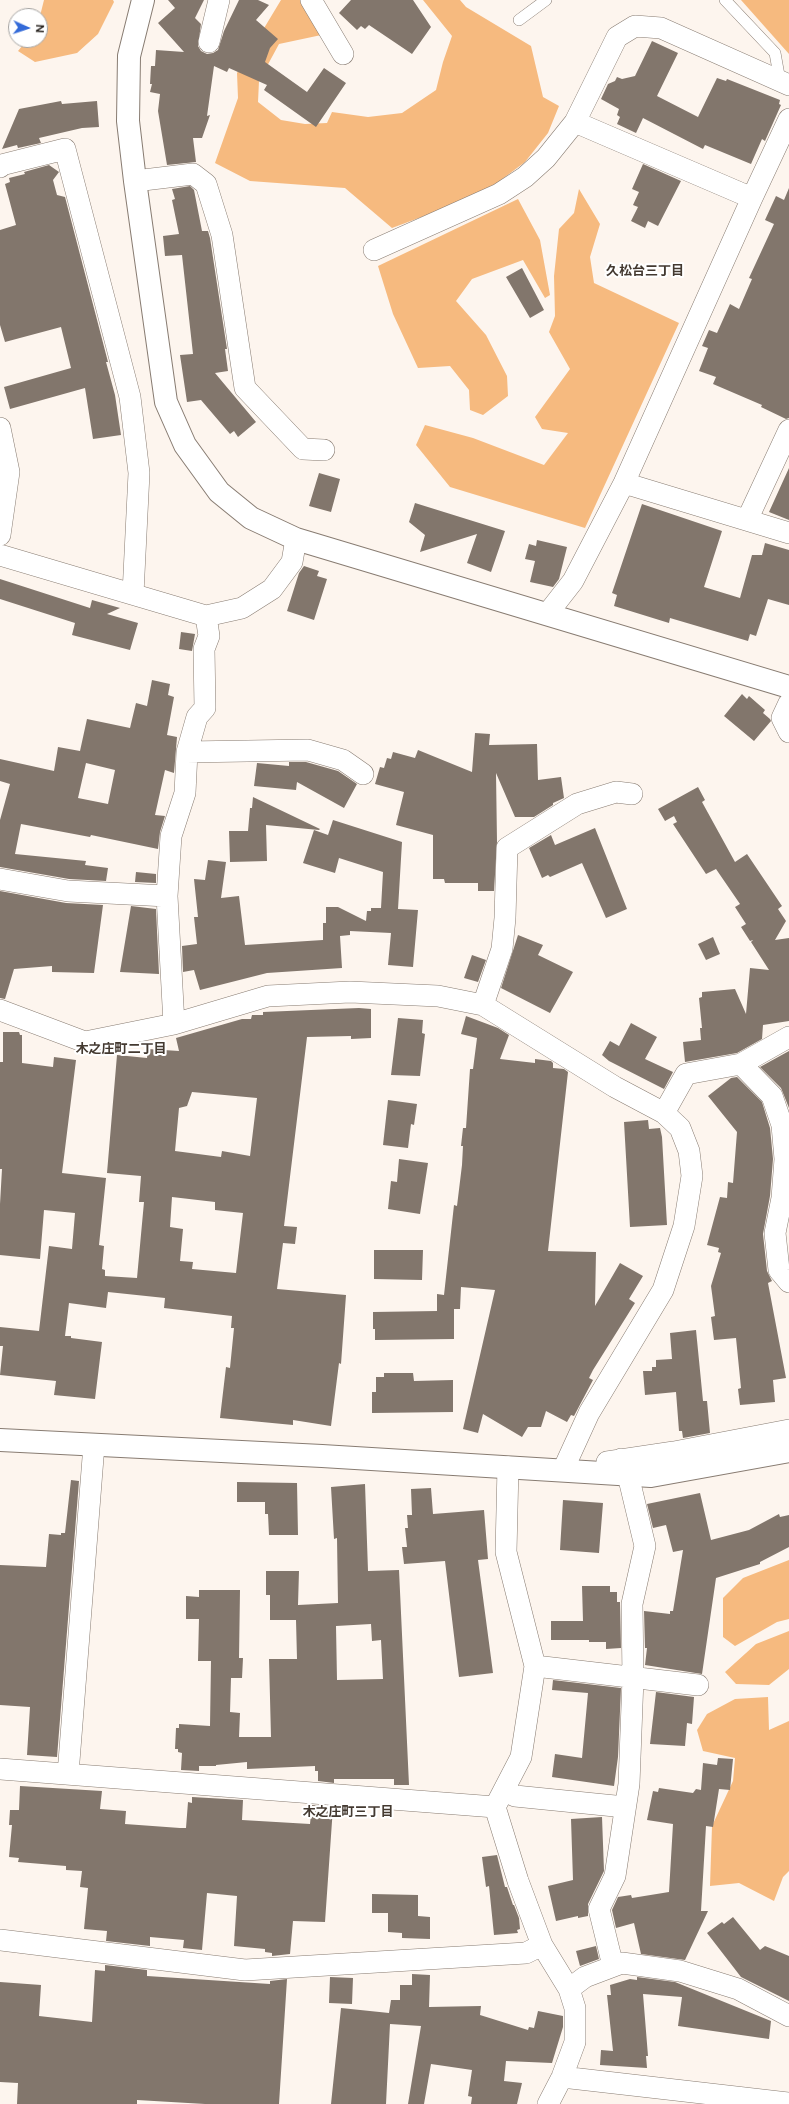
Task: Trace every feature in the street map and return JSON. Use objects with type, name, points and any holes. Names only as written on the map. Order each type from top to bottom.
[{"type":"street","points":[[142,0],[128,56],[128,121],[166,402],[185,445],[219,492],[251,518],[296,539],[548,613],[789,687]]},
{"type":"street","points":[[209,42],[219,0]]},
{"type":"street","points":[[311,0],[343,54]]},
{"type":"street","points":[[374,250],[499,194],[525,177],[546,158],[575,122],[617,37],[635,26],[661,28],[785,83]]},
{"type":"street","points":[[548,613],[573,581],[624,483],[789,119]]},
{"type":"street","points":[[575,122],[752,198]]},
{"type":"street","points":[[0,167],[1,165],[65,149],[130,398],[139,473],[133,594]]},
{"type":"street","points":[[135,181],[193,174],[206,184],[222,235],[245,388],[303,449],[324,450]]},
{"type":"street","points":[[0,428],[9,472],[0,535]]},
{"type":"street","points":[[747,520],[789,430]]},
{"type":"street","points":[[624,483],[789,533]]},
{"type":"street","points":[[0,555],[206,616],[242,608],[272,589],[292,562],[296,539]]},
{"type":"street","points":[[174,1024],[167,896],[171,836],[185,793],[187,752],[197,717],[205,708],[204,649],[209,636],[206,616]]},
{"type":"street","points":[[789,703],[782,718],[789,732]]},
{"type":"street","points":[[187,752],[308,750],[343,760],[363,774]]},
{"type":"street","points":[[483,1005],[502,949],[505,918],[507,848],[577,804],[616,792],[632,794]]},
{"type":"street","points":[[0,879],[68,891],[167,896]]},
{"type":"street","points":[[0,1010],[85,1042],[174,1024],[268,996],[350,992],[438,996],[483,1005],[615,1087],[664,1113],[680,1128],[689,1151],[692,1176],[684,1226],[663,1290],[589,1413],[563,1470]]},
{"type":"street","points":[[664,1113],[686,1074],[741,1064],[789,1037]]},
{"type":"street","points":[[741,1064],[772,1096],[782,1125],[785,1159],[782,1198],[775,1233],[779,1270],[789,1282]]},
{"type":"street","points":[[0,1440],[563,1470],[624,1467],[674,1452],[789,1430]]},
{"type":"street","points":[[68,1774],[94,1445]]},
{"type":"street","points":[[624,1467],[651,1476],[789,1451]]},
{"type":"street","points":[[508,1467],[506,1552],[535,1666],[521,1757],[500,1799],[518,1881],[542,1945],[569,1989],[576,2008],[575,2042],[562,2077],[548,2104]]},
{"type":"street","points":[[614,1966],[599,1909],[615,1876],[629,1784],[633,1678],[632,1604],[644,1546],[624,1467]]},
{"type":"street","points":[[535,1666],[698,1685]]},
{"type":"street","points":[[0,1769],[500,1799],[515,1796],[625,1807]]},
{"type":"street","points":[[0,1940],[245,1970],[526,1953],[542,1945]]},
{"type":"street","points":[[569,1989],[585,1977],[622,1963],[680,1971],[738,1989],[789,2016]]},
{"type":"street","points":[[562,2077],[789,2103]]},
{"type":"lane","points":[[518,20],[546,0]]},
{"type":"lane","points":[[726,0],[775,53],[785,83]]},
{"type":"shaded area","points":[[44,0],[113,0],[114,2],[98,34],[77,53],[35,62],[18,51],[20,48],[48,48],[48,8],[42,8]]},
{"type":"shaded area","points":[[281,0],[308,0],[326,34],[279,44],[259,81],[258,102],[281,120],[305,124],[327,123],[332,112],[368,117],[402,113],[436,90],[443,62],[452,36],[423,0],[460,0],[466,7],[531,46],[543,97],[559,106],[548,133],[525,162],[497,183],[467,200],[392,228],[345,188],[250,181],[215,163],[238,98],[237,73]]},
{"type":"shaded area","points":[[741,0],[789,0],[789,54]]},
{"type":"shaded area","points":[[579,189],[600,224],[590,257],[594,283],[679,323],[585,528],[450,487],[416,445],[425,425],[473,438],[544,465],[568,433],[542,429],[535,417],[570,369],[549,332],[555,316],[554,276],[559,229],[574,213]]},
{"type":"shaded area","points":[[518,199],[540,240],[550,295],[545,298],[523,260],[472,279],[456,301],[486,335],[507,376],[508,396],[483,415],[470,410],[469,390],[450,366],[418,368],[393,314],[378,266]]},
{"type":"shaded area","points":[[789,1560],[789,1619],[777,1622],[735,1646],[723,1637],[723,1598],[743,1578]]},
{"type":"shaded area","points":[[789,1631],[789,1669],[769,1685],[736,1684],[725,1672],[756,1644]]},
{"type":"shaded area","points":[[768,1697],[769,1730],[789,1721],[789,1871],[783,1877],[774,1901],[739,1883],[710,1886],[712,1826],[733,1781],[735,1758],[703,1751],[697,1730],[707,1714],[735,1699]]},
{"type":"building","points":[[168,0],[204,0],[195,18],[201,24],[198,46],[201,51],[207,54],[218,50],[224,31],[239,0],[258,0],[269,5],[256,20],[278,39],[270,48],[265,62],[307,92],[324,68],[346,83],[316,127],[264,90],[267,85],[229,68],[227,72],[214,66],[207,116],[210,115],[202,138],[193,138],[196,162],[167,165],[158,111],[160,94],[150,92],[152,84],[150,84],[151,66],[155,66],[156,50],[184,52],[158,23],[175,8]]},
{"type":"building","points":[[351,0],[413,0],[431,27],[412,54],[369,25],[365,29],[361,26],[357,30],[339,13]]},
{"type":"building","points":[[652,41],[678,53],[657,96],[698,117],[717,78],[726,81],[727,79],[780,100],[779,104],[781,105],[765,141],[762,139],[751,164],[705,145],[703,149],[643,118],[636,133],[617,124],[620,117],[617,115],[619,109],[601,99],[608,84],[615,81],[617,77],[622,79],[635,76]]},
{"type":"building","points":[[61,101],[62,104],[97,101],[99,127],[82,128],[39,138],[41,143],[18,148],[17,145],[2,149],[19,109]]},
{"type":"building","points":[[643,164],[681,181],[658,226],[648,221],[645,228],[631,221],[638,207],[633,205],[639,192],[632,189]]},
{"type":"building","points":[[49,165],[59,172],[53,180],[57,195],[65,197],[108,362],[106,362],[115,395],[121,435],[93,439],[85,388],[10,409],[4,387],[71,368],[61,327],[5,342],[0,325],[0,230],[16,225],[5,184],[10,182],[9,178]]},
{"type":"building","points":[[190,186],[194,190],[202,231],[208,231],[210,238],[227,349],[225,349],[228,371],[215,373],[256,422],[238,437],[234,431],[230,434],[201,400],[187,402],[180,355],[193,354],[182,255],[165,256],[163,236],[179,234],[172,200],[175,199],[172,189]]},
{"type":"building","points":[[789,188],[789,418],[786,419],[761,407],[762,405],[713,384],[716,377],[699,371],[708,348],[702,346],[709,330],[717,333],[730,304],[739,309],[752,279],[749,278],[774,224],[765,220],[776,196],[784,200]]},
{"type":"building","points":[[522,268],[544,310],[530,318],[506,277]]},
{"type":"building","points":[[789,468],[789,520],[769,512]]},
{"type":"building","points":[[319,473],[340,479],[331,512],[309,506]]},
{"type":"building","points":[[415,503],[505,531],[491,572],[467,563],[477,534],[420,552],[425,535],[409,522]]},
{"type":"building","points":[[642,504],[722,531],[704,587],[740,598],[752,555],[762,555],[765,543],[789,550],[789,605],[768,599],[756,636],[750,634],[748,641],[670,618],[669,623],[614,606],[617,595],[612,593]]},
{"type":"building","points":[[537,540],[567,547],[559,579],[553,587],[530,582],[535,561],[525,559],[529,544],[536,546]]},
{"type":"building","points":[[304,566],[319,571],[317,576],[327,579],[314,620],[287,611],[299,573]]},
{"type":"building","points":[[0,579],[90,608],[92,600],[120,608],[107,614],[138,623],[130,650],[72,635],[75,623],[0,599]]},
{"type":"building","points":[[181,632],[195,634],[192,651],[179,649]]},
{"type":"building","points":[[152,680],[170,684],[168,695],[174,697],[167,735],[177,737],[174,773],[165,770],[155,815],[165,816],[160,832],[158,849],[91,835],[90,837],[21,824],[15,854],[86,861],[85,865],[108,868],[106,881],[69,879],[0,867],[0,820],[10,784],[0,781],[0,759],[54,771],[58,747],[80,751],[87,719],[130,728],[136,703],[147,706]],"holes":[[[86,763],[115,770],[108,804],[78,798]]]},
{"type":"building","points":[[742,694],[747,699],[749,696],[765,710],[763,713],[771,721],[754,741],[724,716]]},
{"type":"building","points":[[475,733],[490,734],[489,745],[537,744],[538,780],[561,777],[564,798],[553,803],[553,805],[534,817],[515,817],[496,773],[497,842],[494,891],[478,891],[478,883],[445,883],[444,879],[433,879],[433,835],[396,825],[404,792],[375,784],[380,767],[384,768],[387,758],[391,759],[393,752],[415,758],[418,750],[472,772]]},
{"type":"building","points":[[289,762],[306,762],[338,771],[357,784],[344,808],[297,782],[296,790],[254,786],[257,763],[289,766]]},
{"type":"building","points":[[698,787],[705,800],[702,802],[735,862],[747,854],[782,906],[778,909],[786,921],[775,940],[789,938],[789,1021],[763,1025],[762,1039],[737,1053],[685,1062],[683,1042],[701,1040],[700,1028],[702,1028],[699,998],[702,997],[702,992],[735,989],[746,1014],[750,968],[769,970],[751,942],[753,940],[750,941],[741,927],[746,924],[735,907],[740,904],[716,869],[706,874],[673,824],[677,822],[674,816],[665,821],[658,809]]},
{"type":"building","points":[[253,797],[320,829],[266,825],[267,861],[230,862],[229,831],[248,831],[250,808],[252,808]]},
{"type":"building","points":[[333,820],[402,842],[398,909],[418,910],[413,967],[388,965],[391,933],[350,931],[350,935],[340,936],[342,968],[267,973],[200,990],[194,970],[183,972],[182,946],[197,944],[194,917],[198,917],[194,879],[205,880],[208,860],[226,862],[221,898],[239,896],[245,945],[323,940],[323,923],[326,923],[326,907],[338,907],[366,921],[367,911],[371,911],[371,908],[381,908],[383,872],[339,858],[335,873],[303,863],[314,830],[328,835]]},
{"type":"building","points":[[595,828],[627,909],[606,918],[582,863],[550,877],[548,875],[542,878],[529,848],[551,835],[555,845]]},
{"type":"building","points":[[136,872],[156,874],[156,883],[135,882]]},
{"type":"building","points":[[0,891],[66,903],[103,905],[94,973],[52,972],[52,966],[14,969],[5,999],[0,998]]},
{"type":"building","points":[[131,906],[156,909],[159,974],[120,972]]},
{"type":"building","points":[[518,935],[543,945],[538,955],[573,972],[550,1013],[501,988]]},
{"type":"building","points":[[713,937],[720,954],[706,960],[698,944]]},
{"type":"building","points":[[472,955],[486,960],[478,982],[464,978]]},
{"type":"building","points":[[359,1008],[371,1009],[371,1038],[351,1039],[351,1036],[307,1037],[284,1226],[297,1227],[295,1244],[283,1243],[277,1289],[346,1295],[341,1364],[339,1363],[331,1426],[293,1420],[293,1425],[220,1418],[226,1367],[230,1368],[234,1328],[231,1328],[232,1316],[164,1308],[165,1298],[108,1292],[106,1308],[69,1303],[65,1336],[102,1342],[95,1399],[54,1395],[56,1381],[0,1375],[3,1346],[0,1346],[0,1327],[39,1331],[49,1246],[72,1249],[75,1213],[44,1210],[40,1259],[0,1255],[2,1169],[0,1169],[0,1062],[3,1062],[3,1032],[19,1032],[20,1035],[22,1035],[22,1063],[53,1067],[54,1057],[76,1060],[62,1173],[106,1178],[99,1245],[104,1246],[102,1269],[105,1270],[105,1276],[137,1278],[144,1202],[139,1202],[141,1176],[107,1173],[117,1055],[147,1058],[148,1049],[179,1051],[176,1038],[242,1019],[251,1019],[252,1015],[263,1015],[263,1012]],"holes":[[[192,1092],[257,1098],[250,1156],[222,1151],[221,1157],[175,1151],[179,1108],[187,1106]],[[172,1197],[215,1202],[215,1210],[243,1213],[236,1273],[192,1269],[193,1262],[180,1261],[183,1229],[170,1227]]]},
{"type":"building","points":[[466,1016],[498,1028],[509,1035],[500,1059],[535,1063],[535,1059],[551,1061],[553,1063],[553,1068],[564,1069],[568,1072],[548,1251],[596,1252],[595,1306],[620,1263],[643,1276],[629,1299],[635,1303],[593,1370],[589,1378],[593,1380],[574,1416],[571,1415],[567,1422],[546,1411],[541,1427],[528,1427],[522,1437],[483,1414],[478,1433],[463,1429],[495,1290],[461,1287],[460,1309],[454,1309],[454,1339],[375,1340],[375,1329],[373,1329],[373,1312],[437,1311],[437,1294],[444,1295],[454,1205],[457,1206],[462,1165],[463,1146],[461,1146],[463,1128],[466,1128],[470,1069],[473,1069],[477,1038],[461,1034]]},
{"type":"building","points":[[398,1018],[423,1020],[422,1033],[425,1034],[420,1076],[391,1075]]},
{"type":"building","points":[[631,1023],[657,1037],[645,1059],[673,1072],[664,1089],[609,1061],[602,1055],[610,1041],[619,1046]]},
{"type":"building","points":[[789,1051],[789,1108],[781,1088],[760,1067]]},
{"type":"building","points":[[737,1077],[762,1102],[770,1128],[773,1159],[770,1196],[763,1234],[767,1271],[772,1281],[768,1283],[786,1378],[773,1380],[775,1402],[740,1405],[738,1389],[741,1388],[736,1338],[714,1340],[711,1317],[715,1316],[711,1286],[721,1253],[718,1252],[719,1248],[707,1245],[720,1197],[727,1198],[728,1182],[733,1183],[737,1132],[708,1096],[731,1078]]},
{"type":"building","points":[[388,1100],[417,1104],[414,1125],[411,1124],[408,1148],[383,1145]]},
{"type":"building","points":[[648,1120],[649,1129],[660,1128],[662,1137],[667,1225],[630,1227],[624,1122]]},
{"type":"building","points":[[399,1159],[428,1163],[420,1214],[388,1209],[391,1181],[397,1182]]},
{"type":"building","points":[[374,1250],[423,1250],[422,1280],[374,1279]]},
{"type":"building","points":[[696,1330],[703,1401],[707,1401],[710,1433],[683,1438],[682,1431],[679,1431],[676,1392],[645,1395],[643,1371],[652,1371],[652,1367],[656,1367],[656,1360],[672,1359],[670,1333]]},
{"type":"building","points":[[384,1373],[413,1373],[414,1381],[453,1380],[453,1412],[372,1413],[372,1392],[376,1392],[376,1377],[384,1377]]},
{"type":"building","points":[[71,1480],[79,1481],[57,1757],[27,1755],[30,1707],[0,1705],[0,1565],[46,1567],[49,1534],[61,1535],[61,1533],[65,1533]]},
{"type":"building","points":[[237,1482],[297,1483],[298,1535],[269,1535],[268,1514],[265,1514],[265,1502],[237,1502]]},
{"type":"building","points":[[365,1484],[368,1571],[399,1570],[409,1785],[394,1785],[394,1779],[334,1779],[334,1783],[318,1781],[318,1771],[315,1771],[315,1766],[247,1769],[247,1762],[216,1766],[199,1766],[199,1771],[181,1770],[182,1753],[178,1752],[178,1749],[175,1749],[176,1728],[179,1728],[179,1724],[210,1726],[211,1661],[198,1661],[199,1619],[186,1619],[186,1596],[199,1597],[199,1590],[240,1590],[239,1658],[243,1658],[242,1678],[231,1678],[230,1712],[240,1713],[239,1737],[271,1737],[269,1659],[297,1659],[296,1620],[270,1620],[270,1595],[266,1595],[266,1571],[299,1571],[298,1605],[338,1603],[337,1538],[334,1539],[331,1487]],"holes":[[[371,1624],[372,1641],[381,1640],[383,1679],[337,1680],[336,1626]]]},
{"type":"building","points":[[431,1488],[433,1514],[484,1510],[488,1559],[478,1560],[493,1673],[459,1677],[445,1561],[404,1564],[402,1547],[407,1547],[405,1528],[408,1528],[407,1515],[412,1515],[411,1489]]},
{"type":"building","points":[[700,1493],[711,1540],[749,1530],[779,1514],[780,1517],[789,1515],[789,1547],[760,1562],[760,1564],[716,1578],[702,1674],[645,1665],[647,1648],[645,1648],[644,1611],[670,1614],[670,1611],[673,1611],[683,1550],[673,1552],[666,1525],[653,1528],[647,1504]]},
{"type":"building","points":[[563,1500],[603,1503],[599,1553],[560,1550]]},
{"type":"building","points":[[582,1586],[610,1586],[610,1592],[617,1592],[617,1602],[620,1602],[621,1648],[606,1649],[606,1642],[589,1642],[589,1640],[551,1640],[551,1621],[583,1621]]},
{"type":"building","points":[[553,1680],[621,1688],[618,1757],[614,1786],[552,1777],[555,1754],[582,1758],[588,1693],[552,1690]]},
{"type":"building","points":[[656,1692],[694,1697],[692,1724],[687,1723],[685,1746],[650,1744]]},
{"type":"building","points":[[718,1758],[733,1759],[730,1790],[719,1789],[713,1827],[706,1826],[701,1911],[708,1911],[685,1960],[641,1954],[634,1923],[616,1928],[612,1910],[618,1897],[631,1895],[632,1898],[669,1892],[673,1824],[647,1820],[653,1791],[658,1792],[659,1788],[693,1793],[696,1789],[701,1790],[703,1763],[717,1765]]},
{"type":"building","points":[[20,1786],[102,1791],[100,1809],[126,1811],[125,1824],[180,1828],[186,1828],[188,1802],[192,1803],[192,1797],[243,1800],[242,1820],[310,1824],[312,1805],[333,1807],[325,1922],[293,1921],[290,1954],[272,1956],[272,1953],[265,1952],[265,1949],[234,1946],[237,1896],[207,1893],[202,1950],[183,1948],[184,1940],[150,1937],[150,1946],[106,1941],[107,1931],[84,1929],[88,1888],[80,1887],[82,1871],[66,1870],[66,1866],[18,1862],[19,1858],[9,1857],[12,1825],[9,1825],[10,1810],[19,1810]]},
{"type":"building","points":[[602,1817],[604,1871],[588,1904],[588,1916],[578,1918],[578,1916],[556,1921],[548,1886],[573,1880],[571,1819]]},
{"type":"building","points":[[497,1855],[505,1887],[507,1887],[519,1918],[520,1929],[517,1930],[518,1933],[494,1935],[489,1886],[486,1887],[482,1857]]},
{"type":"building","points":[[372,1894],[418,1895],[418,1916],[430,1917],[430,1939],[402,1938],[402,1933],[388,1932],[388,1913],[372,1913]]},
{"type":"building","points":[[733,1917],[760,1950],[765,1946],[789,1956],[789,2001],[741,1977],[707,1933],[722,1922],[724,1924]]},
{"type":"building","points":[[596,1946],[599,1959],[580,1966],[576,1951]]},
{"type":"building","points":[[105,1965],[147,1970],[147,1976],[270,1984],[270,1981],[287,1979],[279,2104],[205,2104],[137,2100],[137,2104],[17,2104],[18,2083],[0,2082],[0,1982],[41,1985],[39,2016],[92,2022],[95,1970],[105,1971]]},
{"type":"building","points":[[412,1974],[430,1975],[429,2007],[481,2006],[480,2015],[528,2030],[529,2027],[534,2028],[538,2011],[563,2016],[563,2027],[552,2063],[506,2061],[504,2081],[522,2083],[517,2104],[471,2104],[472,2097],[468,2096],[472,2070],[431,2064],[424,2104],[408,2104],[421,2026],[390,2024],[386,2104],[331,2104],[341,2008],[389,2013],[391,2000],[400,2000],[400,1985],[412,1985]]},
{"type":"building","points":[[330,1977],[353,1978],[352,2004],[329,2003]]},
{"type":"building","points":[[637,1977],[675,1982],[771,2021],[769,2039],[678,2026],[682,1997],[643,1994],[648,2056],[646,2056],[647,2068],[600,2065],[601,2050],[613,2051],[607,1995],[611,1995],[610,1985],[630,1979],[637,1980]]},
{"type":"district","name":"久松台三丁目","points":[[645,271]]},
{"type":"district","name":"木之庄町二丁目","points":[[121,1049]]},
{"type":"district","name":"木之庄町三丁目","points":[[348,1812]]}]
